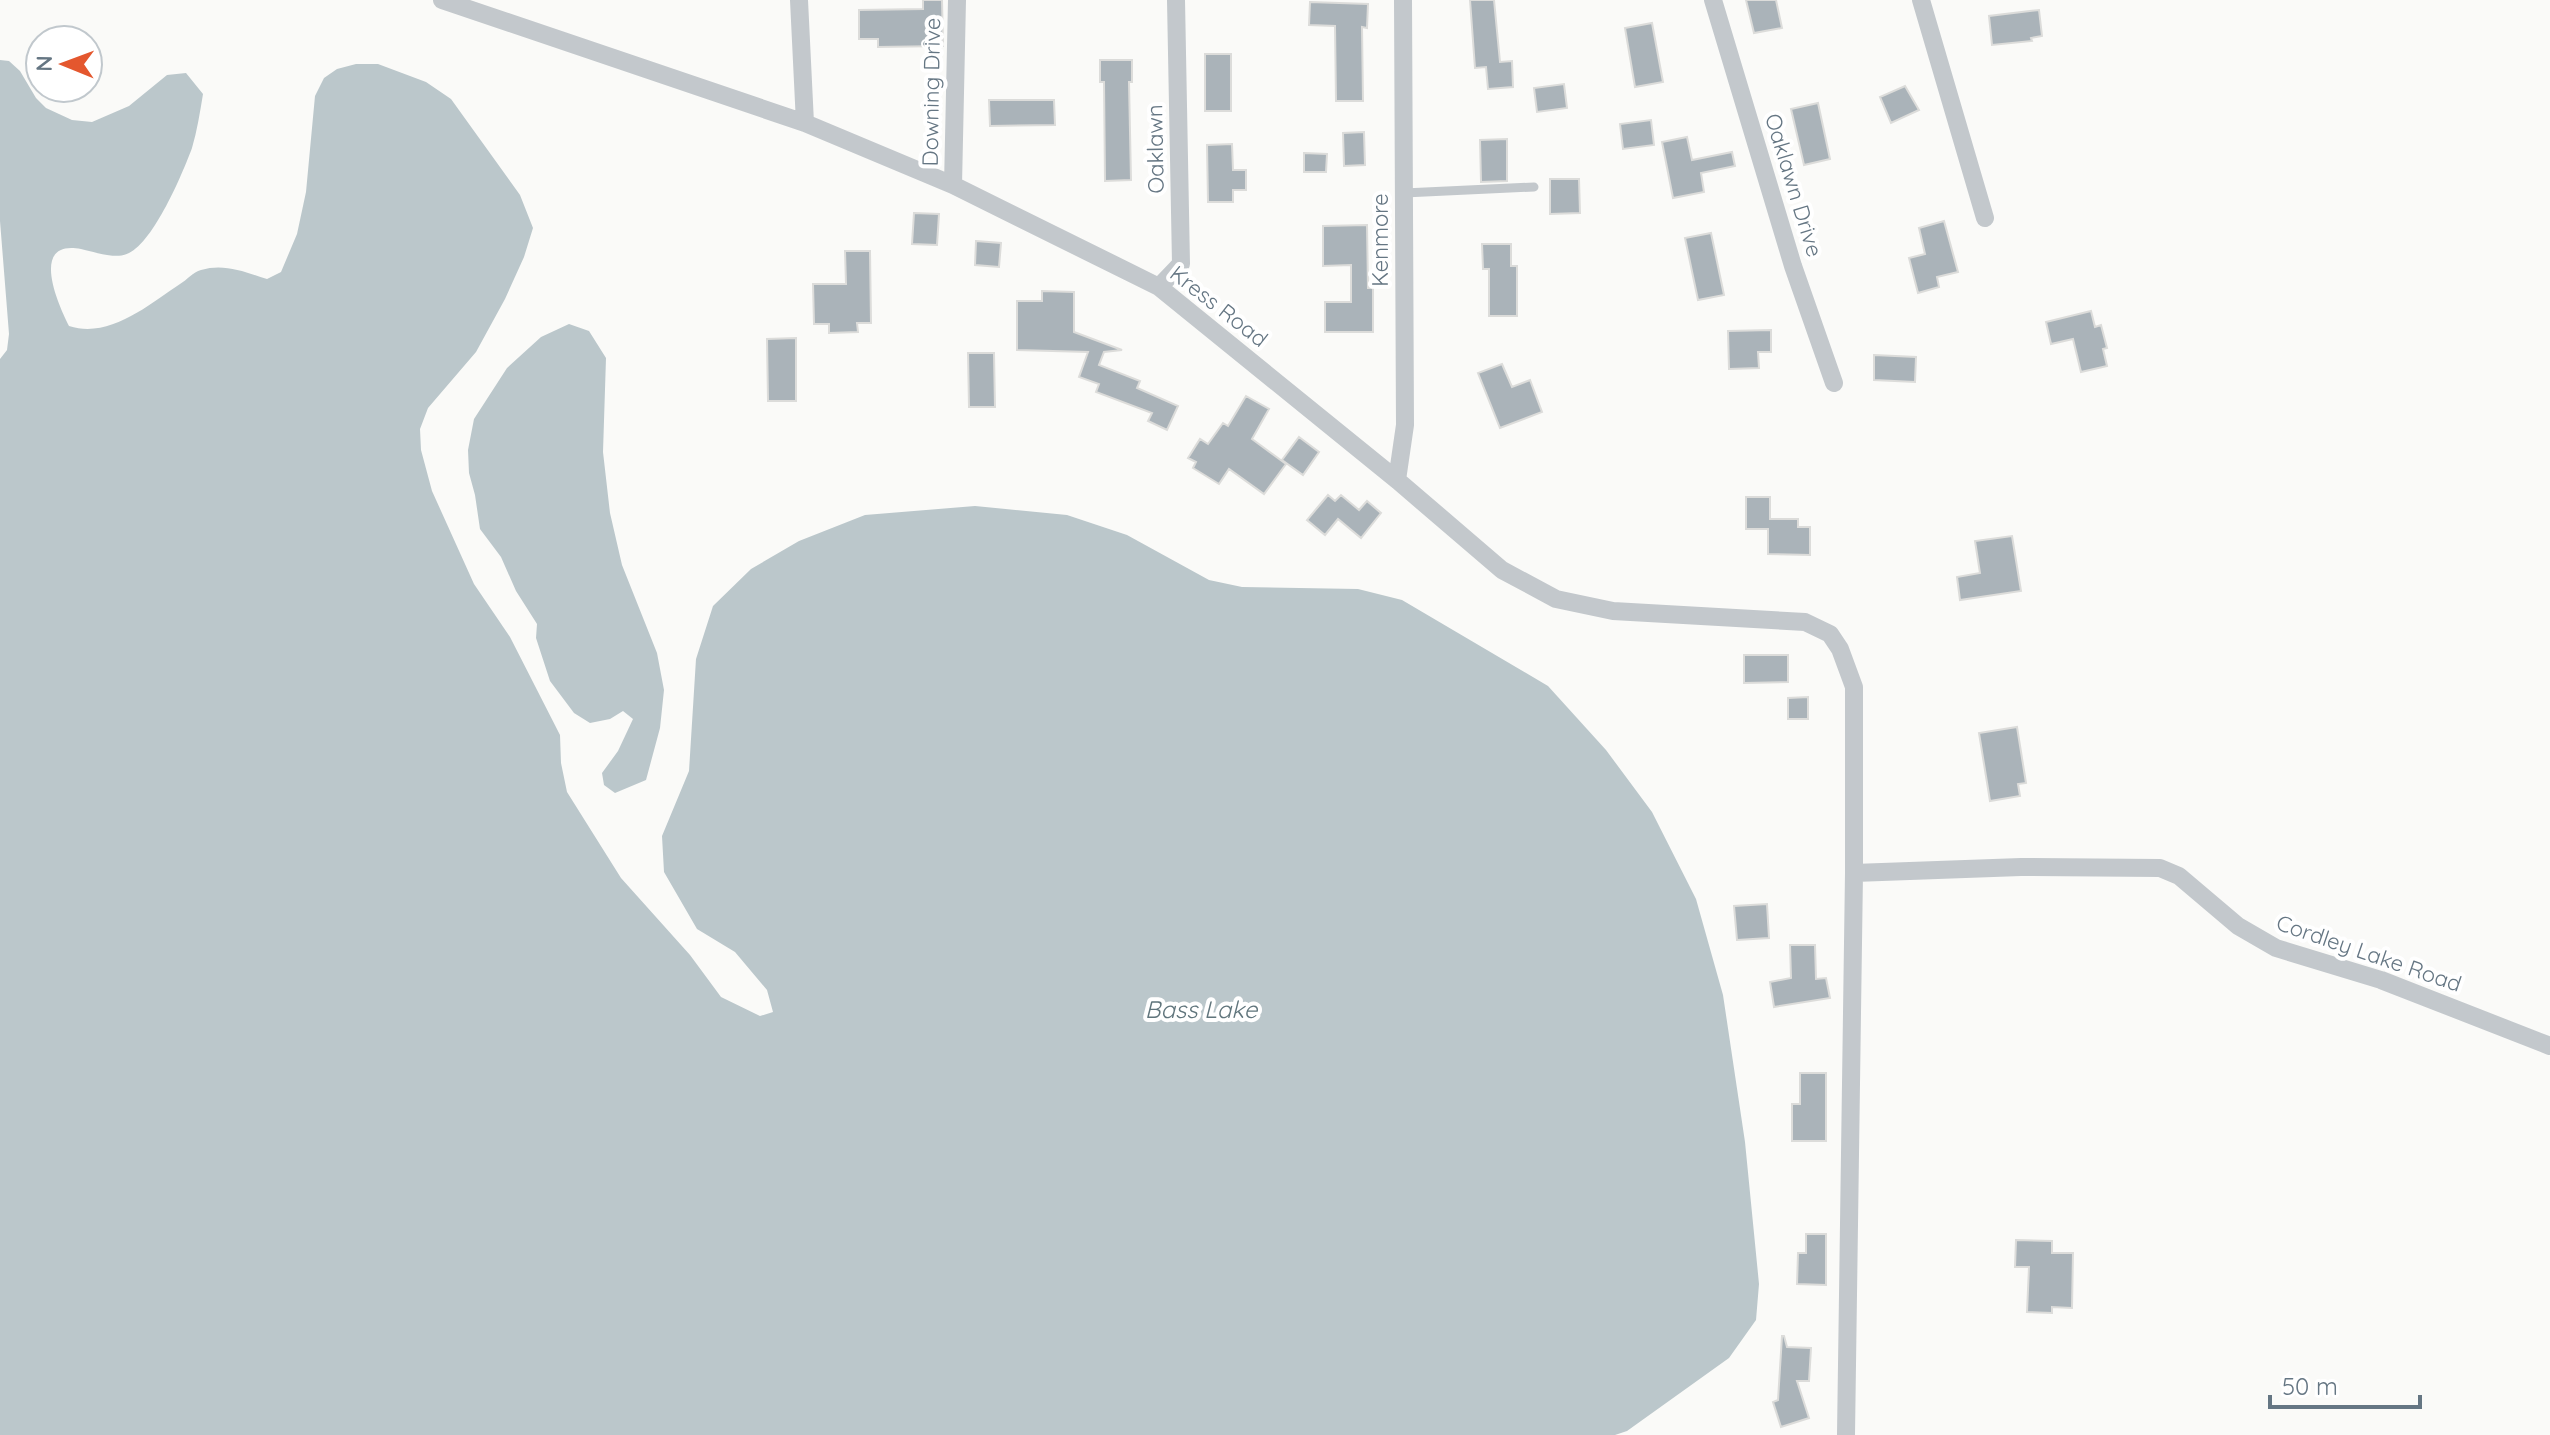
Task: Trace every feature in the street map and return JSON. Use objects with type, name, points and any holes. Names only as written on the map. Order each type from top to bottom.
[{"type":"street","name":"Kress Road","points":[[442,0],[805,123],[953,185],[1159,287],[1397,480],[1502,570],[1556,599],[1613,611],[1805,622],[1830,634],[1840,649],[1854,687],[1854,873]]},
{"type":"street","points":[[799,0],[805,123]]},
{"type":"street","name":"Downing Drive","points":[[953,185],[957,0]]},
{"type":"street","name":"Oaklawn","points":[[1159,287],[1181,264],[1176,0]]},
{"type":"street","name":"Kenmore","points":[[1397,480],[1405,425],[1403,0]]},
{"type":"street","name":"Oaklawn Drive","points":[[1713,0],[1793,266],[1834,383]]},
{"type":"street","points":[[1921,0],[1985,218]]},
{"type":"street","name":"Cordley Lake Road","points":[[1854,873],[2021,867],[2160,868],[2179,876],[2238,926],[2276,948],[2381,980],[2550,1046]]},
{"type":"street","points":[[1846,1435],[1854,873]]},
{"type":"lane","points":[[1404,193],[1534,187]]},
{"type":"water","name":"Bass Lake","points":[[0,60],[9,61],[24,78],[24,104],[42,104],[72,120],[92,122],[129,106],[167,75],[186,73],[203,94],[192,148],[166,206],[148,235],[124,255],[65,249],[56,254],[51,263],[54,289],[69,326],[84,329],[99,328],[128,318],[201,270],[226,268],[267,279],[281,272],[297,234],[306,192],[315,96],[324,78],[337,69],[356,64],[378,64],[426,82],[451,99],[520,195],[533,228],[505,299],[476,352],[428,408],[420,429],[421,450],[432,491],[474,584],[510,637],[560,735],[561,763],[567,792],[621,878],[690,955],[721,997],[760,1016],[773,1012],[767,990],[735,952],[697,929],[664,872],[662,836],[689,771],[696,659],[713,606],[751,569],[799,541],[865,515],[975,506],[1067,515],[1127,535],[1209,580],[1242,587],[1358,589],[1402,600],[1548,686],[1606,750],[1652,812],[1696,899],[1723,995],[1745,1142],[1759,1284],[1756,1320],[1729,1358],[1627,1431],[1615,1435],[0,1435],[0,359],[7,350],[9,334],[0,221]]},
{"type":"water","points":[[569,324],[589,331],[606,358],[603,452],[610,513],[622,565],[657,653],[664,690],[660,728],[646,780],[615,793],[604,785],[602,773],[618,751],[633,719],[623,711],[610,719],[590,723],[574,713],[550,681],[536,638],[537,624],[516,591],[501,557],[480,529],[469,473],[468,450],[474,419],[507,368],[541,337]]},
{"type":"building","points":[[923,0],[942,0],[943,46],[878,47],[878,39],[859,39],[859,10],[923,9]]},
{"type":"building","points":[[1470,0],[1494,0],[1500,62],[1512,61],[1513,87],[1488,89],[1486,67],[1475,68]]},
{"type":"building","points":[[1746,0],[1776,0],[1782,28],[1754,33]]},
{"type":"building","points":[[1310,2],[1368,4],[1367,28],[1362,27],[1363,101],[1336,101],[1335,26],[1309,25]]},
{"type":"building","points":[[2039,10],[2042,36],[2031,38],[2032,41],[1992,45],[1989,16]]},
{"type":"building","points":[[1652,23],[1663,82],[1635,87],[1625,28]]},
{"type":"building","points":[[1205,54],[1231,54],[1231,111],[1205,111]]},
{"type":"building","points":[[1100,60],[1132,60],[1132,82],[1129,82],[1131,180],[1105,181],[1104,82],[1100,82]]},
{"type":"building","points":[[1564,84],[1567,108],[1537,112],[1534,88]]},
{"type":"building","points":[[1905,86],[1919,110],[1891,123],[1880,97]]},
{"type":"building","points":[[989,100],[1054,100],[1055,125],[990,126]]},
{"type":"building","points":[[1818,103],[1830,159],[1804,165],[1791,109]]},
{"type":"building","points":[[1651,120],[1654,145],[1623,149],[1620,124]]},
{"type":"building","points":[[1364,132],[1365,165],[1344,166],[1343,133]]},
{"type":"building","points":[[1687,137],[1692,160],[1732,152],[1735,166],[1701,173],[1704,192],[1673,198],[1662,142]]},
{"type":"building","points":[[1507,139],[1507,181],[1481,182],[1480,140]]},
{"type":"building","points":[[1232,144],[1233,170],[1246,170],[1246,190],[1233,190],[1233,202],[1208,202],[1207,145]]},
{"type":"building","points":[[1304,153],[1327,154],[1326,172],[1304,172]]},
{"type":"building","points":[[1550,179],[1579,179],[1580,213],[1550,214]]},
{"type":"building","points":[[914,213],[939,214],[937,245],[912,244]]},
{"type":"building","points":[[1944,221],[1958,272],[1937,277],[1939,287],[1918,293],[1909,258],[1925,254],[1919,228]]},
{"type":"building","points":[[1367,225],[1368,288],[1373,288],[1373,332],[1325,332],[1325,302],[1351,302],[1351,265],[1323,266],[1323,226]]},
{"type":"building","points":[[1711,233],[1724,295],[1698,300],[1685,238]]},
{"type":"building","points":[[976,241],[1001,243],[999,267],[975,265]]},
{"type":"building","points":[[1482,244],[1511,244],[1511,266],[1517,266],[1517,316],[1489,316],[1489,269],[1483,269]]},
{"type":"building","points":[[845,251],[870,251],[871,323],[857,323],[858,332],[829,333],[829,324],[814,324],[813,284],[846,284]]},
{"type":"building","points":[[1042,291],[1074,292],[1074,332],[1122,350],[1104,352],[1099,365],[1140,381],[1137,388],[1178,406],[1167,430],[1148,421],[1152,413],[1096,392],[1099,384],[1079,377],[1088,352],[1017,350],[1017,301],[1042,301]]},
{"type":"building","points":[[2091,311],[2095,327],[2101,325],[2107,348],[2103,349],[2107,366],[2081,372],[2073,339],[2051,344],[2046,322]]},
{"type":"building","points":[[1771,330],[1771,352],[1758,352],[1759,368],[1729,369],[1728,331]]},
{"type":"building","points":[[796,338],[796,401],[768,401],[767,339]]},
{"type":"building","points":[[968,353],[994,353],[995,407],[969,407]]},
{"type":"building","points":[[1874,355],[1916,357],[1915,382],[1874,380]]},
{"type":"building","points":[[1502,364],[1512,387],[1530,380],[1542,412],[1500,428],[1478,373]]},
{"type":"building","points":[[1246,396],[1269,409],[1252,439],[1286,464],[1264,494],[1229,469],[1219,484],[1193,468],[1196,462],[1188,458],[1200,439],[1208,444],[1223,423],[1228,426]]},
{"type":"building","points":[[1299,437],[1319,452],[1303,475],[1282,460]]},
{"type":"building","points":[[1328,495],[1335,501],[1341,495],[1359,510],[1367,501],[1381,513],[1361,538],[1338,519],[1325,535],[1307,520]]},
{"type":"building","points":[[1746,497],[1770,497],[1770,519],[1798,519],[1798,527],[1810,527],[1810,555],[1768,554],[1768,529],[1746,529]]},
{"type":"building","points":[[2012,536],[2021,591],[1960,600],[1957,577],[1980,573],[1975,541]]},
{"type":"building","points":[[1744,655],[1788,655],[1788,682],[1744,683]]},
{"type":"building","points":[[1808,697],[1808,719],[1788,719],[1788,698]]},
{"type":"building","points":[[2017,727],[2026,783],[2018,784],[2020,796],[1990,801],[1979,733]]},
{"type":"building","points":[[1767,904],[1769,938],[1737,940],[1734,906]]},
{"type":"building","points":[[1790,945],[1815,945],[1816,979],[1826,978],[1830,998],[1774,1007],[1770,982],[1791,978]]},
{"type":"building","points":[[1800,1073],[1826,1073],[1826,1141],[1792,1141],[1792,1104],[1800,1104]]},
{"type":"building","points":[[1806,1234],[1826,1234],[1826,1285],[1797,1284],[1798,1253],[1806,1253]]},
{"type":"building","points":[[2016,1240],[2052,1241],[2052,1253],[2073,1253],[2072,1308],[2052,1307],[2052,1313],[2027,1312],[2029,1267],[2015,1267]]},
{"type":"building","points":[[1782,1336],[1787,1347],[1811,1348],[1809,1381],[1797,1381],[1809,1418],[1781,1427],[1773,1402],[1778,1400]]}]
